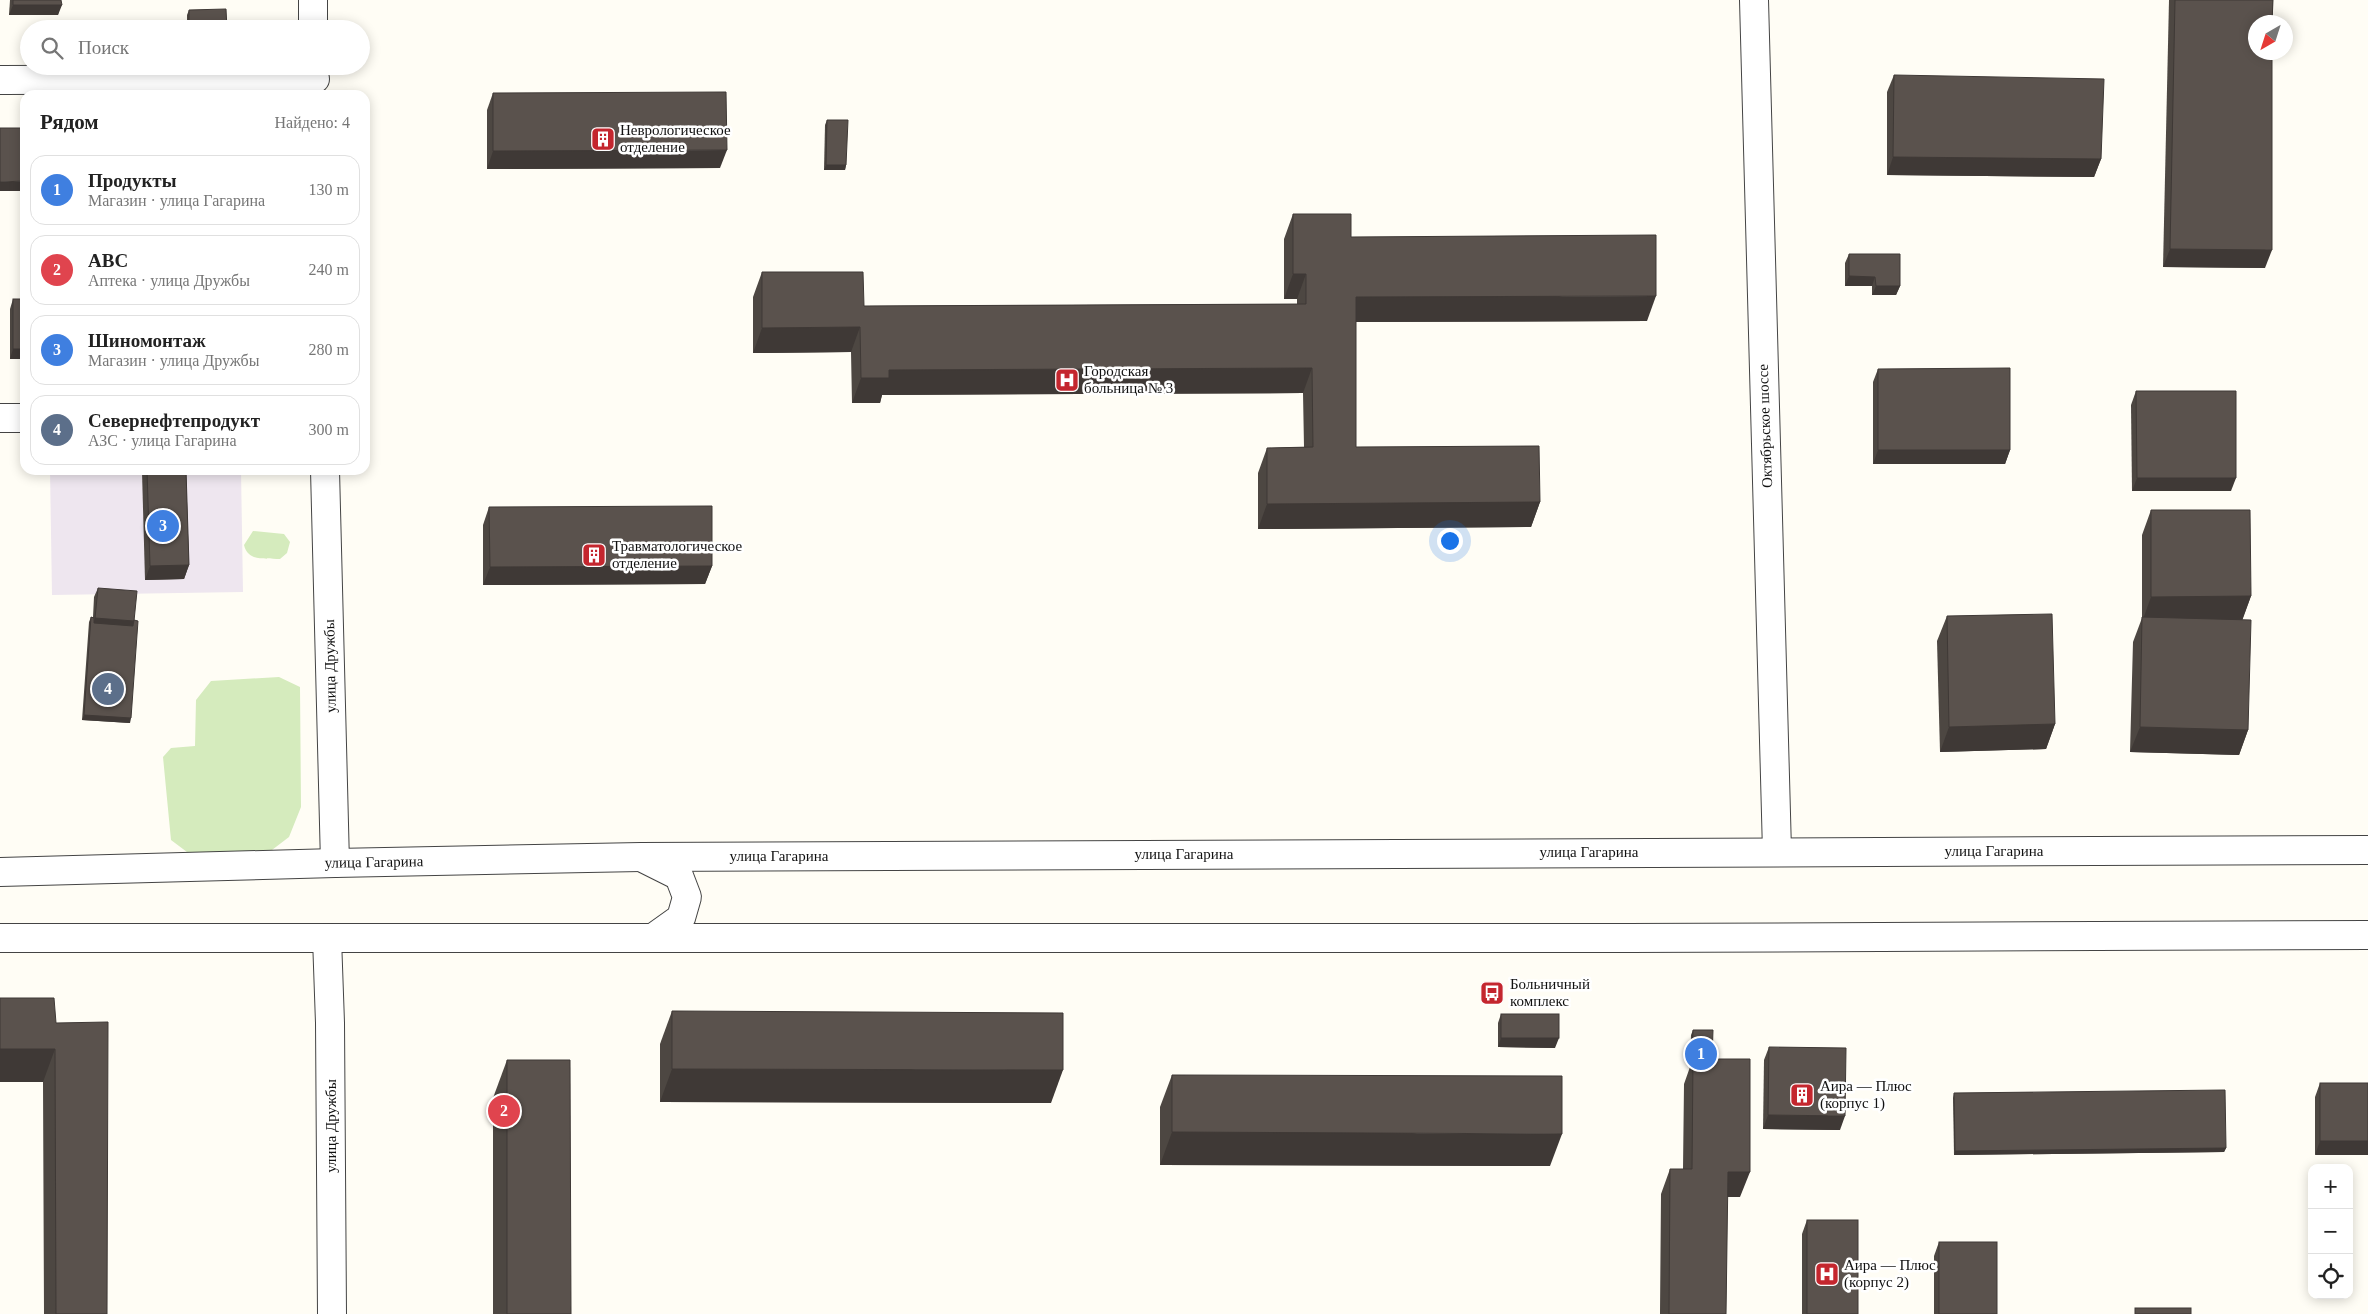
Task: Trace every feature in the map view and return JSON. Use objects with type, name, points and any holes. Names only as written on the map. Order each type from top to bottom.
[{"type":"street","points":[[313,0],[313,20]]},
{"type":"street","name":"Октябрьское шоссе","points":[[1754,0],[1777,851]]},
{"type":"street","points":[[0,80],[315,80]]},
{"type":"street","points":[[0,418],[20,418]]},
{"type":"street","name":"улица Дружбы","points":[[324,475],[335,863]]},
{"type":"street","name":"улица Гагарина","points":[[0,872],[640,857],[2368,850]]},
{"type":"street","points":[[640,857],[679,876],[687,898],[681,918],[653,938]]},
{"type":"street","points":[[0,938],[1628,938],[2368,935]]},
{"type":"street","name":"улица Дружбы","points":[[327,938],[330,1023],[332,1314]]},
{"type":"shaded area","points":[[50,475],[241,475],[243,592],[52,595]]},
{"type":"green space","points":[[253,531],[284,534],[290,542],[287,553],[280,559],[253,557],[244,545]]},
{"type":"green space","points":[[279,677],[300,687],[301,807],[289,837],[268,853],[191,855],[171,840],[163,757],[171,748],[195,746],[196,700],[211,681]]},
{"type":"building","points":[[13,0],[61,0],[62,5],[13,5]]},
{"type":"building","points":[[2175,0],[2273,0],[2272,15],[2248,15],[2248,60],[2272,60],[2272,250],[2170,249]]},
{"type":"building","points":[[226,9],[227,20],[189,20],[189,10]]},
{"type":"building","points":[[1894,75],[2104,79],[2101,159],[1893,157]]},
{"type":"building","name":"Неврологическое отделение","points":[[726,92],[727,150],[493,151],[493,93]]},
{"type":"building","points":[[827,120],[848,120],[846,165],[826,165]]},
{"type":"building","points":[[0,128],[20,128],[20,181],[0,182]]},
{"type":"building","points":[[1293,214],[1351,214],[1351,237],[1656,235],[1656,296],[1356,297],[1356,447],[1539,446],[1540,502],[1267,504],[1267,448],[1313,447],[1312,368],[889,370],[889,378],[861,378],[860,327],[762,328],[762,272],[863,272],[864,306],[1306,304],[1306,274],[1293,274]]},
{"type":"building","points":[[1849,254],[1900,254],[1900,286],[1876,286],[1875,277],[1849,276]]},
{"type":"building","points":[[13,299],[20,299],[20,349],[13,349]]},
{"type":"building","points":[[2010,368],[2010,450],[1878,450],[1878,369]]},
{"type":"building","points":[[2136,391],[2236,391],[2236,478],[2137,478]]},
{"type":"building","points":[[147,475],[186,475],[189,565],[150,566]]},
{"type":"building","name":"Травматологическое отделение","points":[[712,506],[712,566],[490,567],[489,507]]},
{"type":"building","points":[[2151,510],[2250,510],[2251,596],[2151,597]]},
{"type":"building","points":[[98,588],[137,591],[134,621],[95,618]]},
{"type":"building","points":[[2052,614],[2055,724],[1949,727],[1947,616]]},
{"type":"building","points":[[91,617],[94,618],[94,623],[133,626],[134,620],[138,621],[131,718],[84,715]]},
{"type":"building","points":[[2142,617],[2251,620],[2248,730],[2140,727]]},
{"type":"building","points":[[0,998],[54,998],[56,1023],[108,1022],[107,1314],[56,1314],[55,1049],[0,1049]]},
{"type":"building","points":[[672,1011],[1063,1013],[1063,1070],[672,1069]]},
{"type":"building","points":[[1501,1014],[1559,1014],[1559,1038],[1501,1038]]},
{"type":"building","points":[[1693,1030],[1713,1030],[1712,1059],[1693,1059],[1692,1062]]},
{"type":"building","name":"Аира — Плюс (корпус 1)","points":[[1769,1047],[1846,1048],[1845,1116],[1768,1115]]},
{"type":"building","points":[[1693,1059],[1750,1059],[1750,1172],[1728,1172],[1726,1314],[1669,1314],[1670,1169],[1692,1169]]},
{"type":"building","points":[[507,1060],[570,1060],[571,1314],[507,1314]]},
{"type":"building","points":[[1172,1075],[1562,1076],[1562,1134],[1172,1132]]},
{"type":"building","points":[[2320,1083],[2368,1083],[2368,1141],[2320,1141]]},
{"type":"building","points":[[2225,1090],[2226,1148],[1955,1151],[1954,1093]]},
{"type":"building","name":"Аира — Плюс (корпус 2)","points":[[1807,1220],[1858,1220],[1858,1314],[1807,1314]]},
{"type":"building","points":[[1939,1242],[1997,1242],[1997,1314],[1939,1314]]},
{"type":"building","points":[[2135,1308],[2191,1308],[2191,1314],[2135,1314]]},
{"type":"place","name":"Неврологическое отделение","points":[[603,139]]},
{"type":"place","name":"Городская больница № 3","points":[[1067,380]]},
{"type":"place","name":"Шиномонтаж","points":[[163,526]]},
{"type":"place","name":"Травматологическое отделение","points":[[594,555]]},
{"type":"place","name":"Севернефтепродукт","points":[[108,689]]},
{"type":"place","name":"Больничный комплекс","points":[[1492,993]]},
{"type":"place","name":"Продукты","points":[[1701,1054]]},
{"type":"place","name":"Аира — Плюс (корпус 1)","points":[[1802,1095]]},
{"type":"place","name":"ABC","points":[[504,1111]]},
{"type":"place","name":"Аира — Плюс (корпус 2)","points":[[1827,1274]]}]
